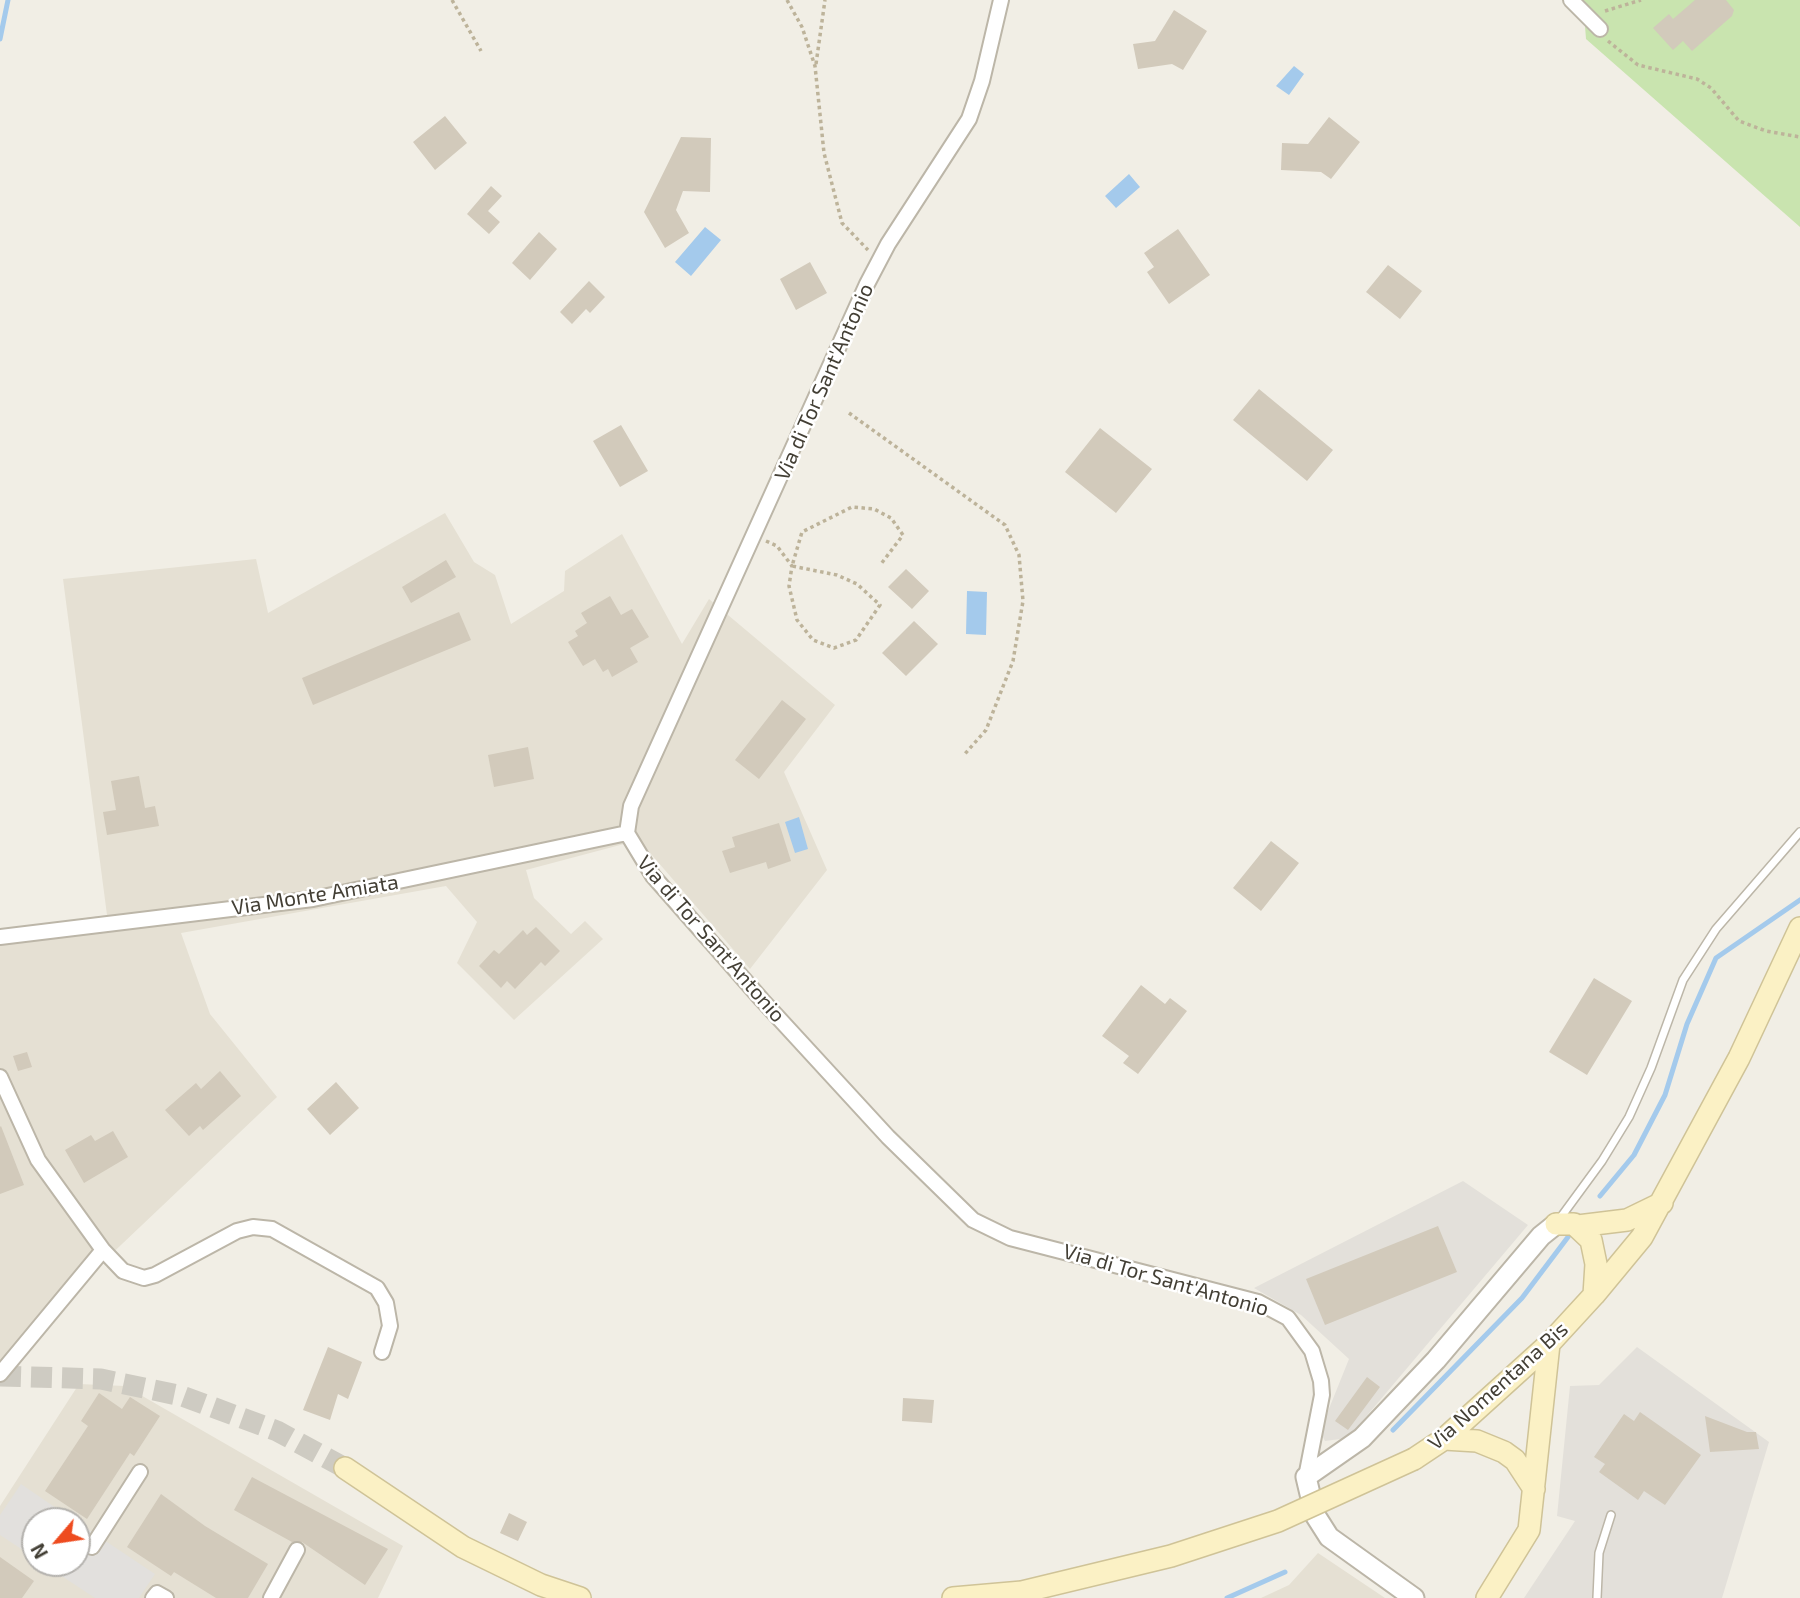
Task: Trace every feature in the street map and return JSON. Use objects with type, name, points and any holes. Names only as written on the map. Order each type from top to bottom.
[{"type":"main road","name":"Via Nomentana Bis","points":[[953,1598],[1022,1592],[1171,1556],[1278,1521],[1414,1459],[1444,1439],[1549,1344],[1642,1237],[1739,1058],[1800,928]]},
{"type":"main road","points":[[1556,1224],[1566,1222],[1578,1226],[1627,1220],[1662,1203]]},
{"type":"main road","points":[[1578,1226],[1591,1240],[1596,1255],[1594,1295]]},
{"type":"main road","points":[[1487,1598],[1527,1536],[1532,1516],[1535,1453],[1549,1344]]},
{"type":"main road","points":[[1444,1439],[1477,1441],[1504,1452],[1515,1460],[1534,1489]]},
{"type":"main road","points":[[345,1468],[463,1547],[541,1585],[580,1598]]},
{"type":"street","name":"Via di Tor Sant'Antonio","points":[[1000,0],[982,81],[969,119],[877,263],[631,806],[627,833],[645,865],[762,1000],[888,1137],[974,1220],[1010,1238],[1258,1302],[1289,1318],[1312,1350],[1321,1381],[1322,1395],[1306,1477],[1315,1515],[1329,1537],[1414,1598]]},
{"type":"street","points":[[1571,0],[1603,35]]},
{"type":"street","name":"Via Monte Amiata","points":[[0,937],[313,899],[627,833]]},
{"type":"street","points":[[0,1077],[38,1160],[103,1250],[123,1271],[144,1278],[155,1275],[237,1231],[253,1227],[272,1228],[377,1287],[386,1303],[390,1326],[382,1352]]},
{"type":"street","points":[[1306,1477],[1362,1438],[1436,1360],[1541,1236],[1556,1224]]},
{"type":"street","points":[[0,1374],[103,1250]]},
{"type":"street","points":[[92,1547],[140,1472]]},
{"type":"street","points":[[271,1598],[297,1550]]},
{"type":"lane","points":[[1556,1224],[1602,1161],[1629,1117],[1683,980],[1716,929],[1800,832]]},
{"type":"lane","points":[[1597,1598],[1599,1553],[1611,1515]]},
{"type":"path","points":[[452,0],[481,51]]},
{"type":"path","points":[[787,0],[802,27],[815,66],[824,153],[842,223],[868,250]]},
{"type":"path","points":[[815,66],[825,0]]},
{"type":"path","points":[[1593,13],[1641,0]]},
{"type":"path","points":[[1603,35],[1638,65],[1697,79],[1711,88],[1739,121],[1766,131],[1800,137]]},
{"type":"path","points":[[849,413],[1005,525],[1019,555],[1023,601],[1013,661],[986,730],[963,756]]},
{"type":"path","points":[[754,536],[777,546],[792,566],[838,575],[857,584],[877,601],[880,606],[856,640],[834,648],[813,640],[797,620],[789,586],[792,566],[802,532],[852,507],[874,509],[891,518],[902,535],[881,564]]},
{"type":"shaded area","points":[[445,513],[474,562],[495,575],[511,624],[564,591],[565,571],[622,534],[682,644],[709,599],[835,705],[784,772],[827,870],[750,969],[639,840],[526,870],[534,898],[571,934],[585,921],[603,939],[514,1020],[457,963],[477,922],[446,886],[181,933],[210,1014],[277,1097],[102,1263],[0,1381],[0,930],[107,915],[63,579],[256,559],[268,613]]},
{"type":"shaded area","points":[[1463,1181],[1528,1225],[1348,1438],[1325,1441],[1320,1431],[1349,1359],[1301,1315],[1254,1288]]},
{"type":"shaded area","points":[[1637,1347],[1769,1442],[1722,1598],[1524,1598],[1575,1521],[1557,1516],[1570,1386],[1599,1385]]},
{"type":"shaded area","points":[[79,1384],[125,1386],[403,1546],[378,1598],[0,1598],[0,1506]]},
{"type":"shaded area","points":[[21,1484],[55,1507],[21,1507],[21,1549],[0,1535],[0,1515]]},
{"type":"shaded area","points":[[91,1531],[155,1574],[139,1598],[95,1598],[63,1577],[91,1577]]},
{"type":"shaded area","points":[[1318,1553],[1385,1598],[1261,1598],[1289,1585]]},
{"type":"green space","points":[[1573,0],[1800,0],[1800,227],[1586,39],[1584,13]]},
{"type":"water","points":[[1294,66],[1304,74],[1289,95],[1276,86]]},
{"type":"water","points":[[1129,174],[1140,187],[1116,208],[1105,196]]},
{"type":"water","points":[[705,227],[721,240],[691,276],[675,262]]},
{"type":"water","points":[[967,591],[987,592],[986,635],[966,634]]},
{"type":"water","points":[[799,817],[808,849],[795,853],[785,822]]},
{"type":"building","points":[[1695,0],[1726,0],[1734,10],[1732,16],[1692,51],[1683,41],[1673,50],[1653,28],[1669,14],[1673,19]]},
{"type":"building","points":[[1174,10],[1207,31],[1183,70],[1172,64],[1138,69],[1133,44],[1155,41]]},
{"type":"building","points":[[445,116],[467,143],[435,170],[413,142]]},
{"type":"building","points":[[1329,117],[1360,142],[1331,179],[1321,172],[1281,170],[1282,143],[1308,144]]},
{"type":"building","points":[[681,137],[711,138],[710,192],[683,191],[676,210],[689,233],[665,248],[644,212]]},
{"type":"building","points":[[491,186],[502,196],[488,211],[500,222],[489,234],[467,214]]},
{"type":"building","points":[[1178,229],[1210,275],[1169,304],[1147,272],[1154,267],[1144,253]]},
{"type":"building","points":[[539,232],[557,249],[530,280],[512,263]]},
{"type":"building","points":[[810,262],[827,293],[796,310],[780,279]]},
{"type":"building","points":[[1388,265],[1422,291],[1400,319],[1366,292]]},
{"type":"building","points":[[589,281],[605,297],[590,313],[586,309],[572,324],[560,312]]},
{"type":"building","points":[[1259,389],[1333,450],[1307,481],[1233,420]]},
{"type":"building","points":[[621,425],[648,471],[620,487],[593,441]]},
{"type":"building","points":[[1100,428],[1152,469],[1116,513],[1065,472]]},
{"type":"building","points":[[446,560],[456,577],[411,603],[402,587]]},
{"type":"building","points":[[906,569],[929,591],[912,609],[888,587]]},
{"type":"building","points":[[610,596],[621,615],[632,609],[649,637],[630,648],[638,662],[612,677],[608,669],[603,672],[595,659],[583,666],[568,642],[578,636],[575,631],[587,623],[581,613]]},
{"type":"building","points":[[459,612],[471,640],[313,705],[302,678]]},
{"type":"building","points":[[914,621],[938,644],[906,676],[882,653]]},
{"type":"building","points":[[782,700],[806,719],[759,779],[735,760]]},
{"type":"building","points":[[528,747],[534,779],[494,787],[488,755]]},
{"type":"building","points":[[139,776],[145,808],[155,806],[159,826],[107,835],[103,812],[116,810],[111,781]]},
{"type":"building","points":[[779,823],[791,861],[768,869],[766,862],[730,873],[722,851],[735,847],[732,837]]},
{"type":"building","points":[[1271,841],[1299,863],[1261,911],[1233,888]]},
{"type":"building","points":[[536,927],[560,951],[545,966],[541,962],[515,989],[507,981],[501,988],[479,966],[494,950],[499,954],[523,930],[527,935]]},
{"type":"building","points":[[1594,978],[1632,1001],[1587,1075],[1549,1052]]},
{"type":"building","points":[[1141,985],[1165,1004],[1170,998],[1187,1011],[1138,1074],[1123,1063],[1129,1056],[1102,1036]]},
{"type":"building","points":[[27,1052],[32,1067],[18,1071],[13,1056]]},
{"type":"building","points":[[220,1071],[241,1096],[203,1130],[200,1126],[189,1136],[165,1110],[196,1083],[201,1089]]},
{"type":"building","points":[[336,1082],[359,1108],[330,1135],[307,1109]]},
{"type":"building","points":[[0,1127],[24,1185],[0,1194]]},
{"type":"building","points":[[113,1131],[128,1157],[84,1183],[65,1150],[91,1135],[95,1141]]},
{"type":"building","points":[[1438,1226],[1457,1272],[1325,1325],[1306,1279]]},
{"type":"building","points":[[328,1347],[362,1362],[348,1399],[338,1394],[330,1420],[303,1410]]},
{"type":"building","points":[[1367,1377],[1380,1387],[1348,1430],[1335,1421]]},
{"type":"building","points":[[99,1393],[122,1409],[130,1397],[160,1416],[134,1456],[130,1453],[91,1513],[91,1507],[69,1507],[45,1491],[88,1426],[81,1421]]},
{"type":"building","points":[[903,1398],[934,1400],[932,1423],[902,1421]]},
{"type":"building","points":[[1640,1412],[1701,1455],[1665,1505],[1644,1491],[1638,1500],[1599,1472],[1605,1464],[1594,1457],[1624,1414],[1634,1421]]},
{"type":"building","points":[[1705,1416],[1747,1432],[1756,1432],[1759,1449],[1710,1452]]},
{"type":"building","points":[[252,1477],[388,1549],[365,1585],[302,1542],[292,1542],[234,1510]]},
{"type":"building","points":[[161,1494],[205,1526],[268,1564],[248,1598],[216,1598],[174,1572],[171,1576],[127,1547]]},
{"type":"building","points":[[509,1513],[527,1522],[518,1541],[500,1533]]},
{"type":"building","points":[[0,1557],[21,1572],[21,1577],[28,1577],[34,1581],[22,1598],[0,1598]]},
{"type":"waterway","points":[[0,39],[8,0]]},
{"type":"waterway","points":[[1600,1196],[1634,1155],[1665,1095],[1687,1024],[1716,958],[1800,900]]},
{"type":"waterway","points":[[1393,1430],[1522,1298],[1568,1237]]},
{"type":"waterway","points":[[1227,1598],[1285,1572]]},
{"type":"tunnel","points":[[0,1376],[101,1379],[182,1396],[277,1431],[345,1468]]}]
